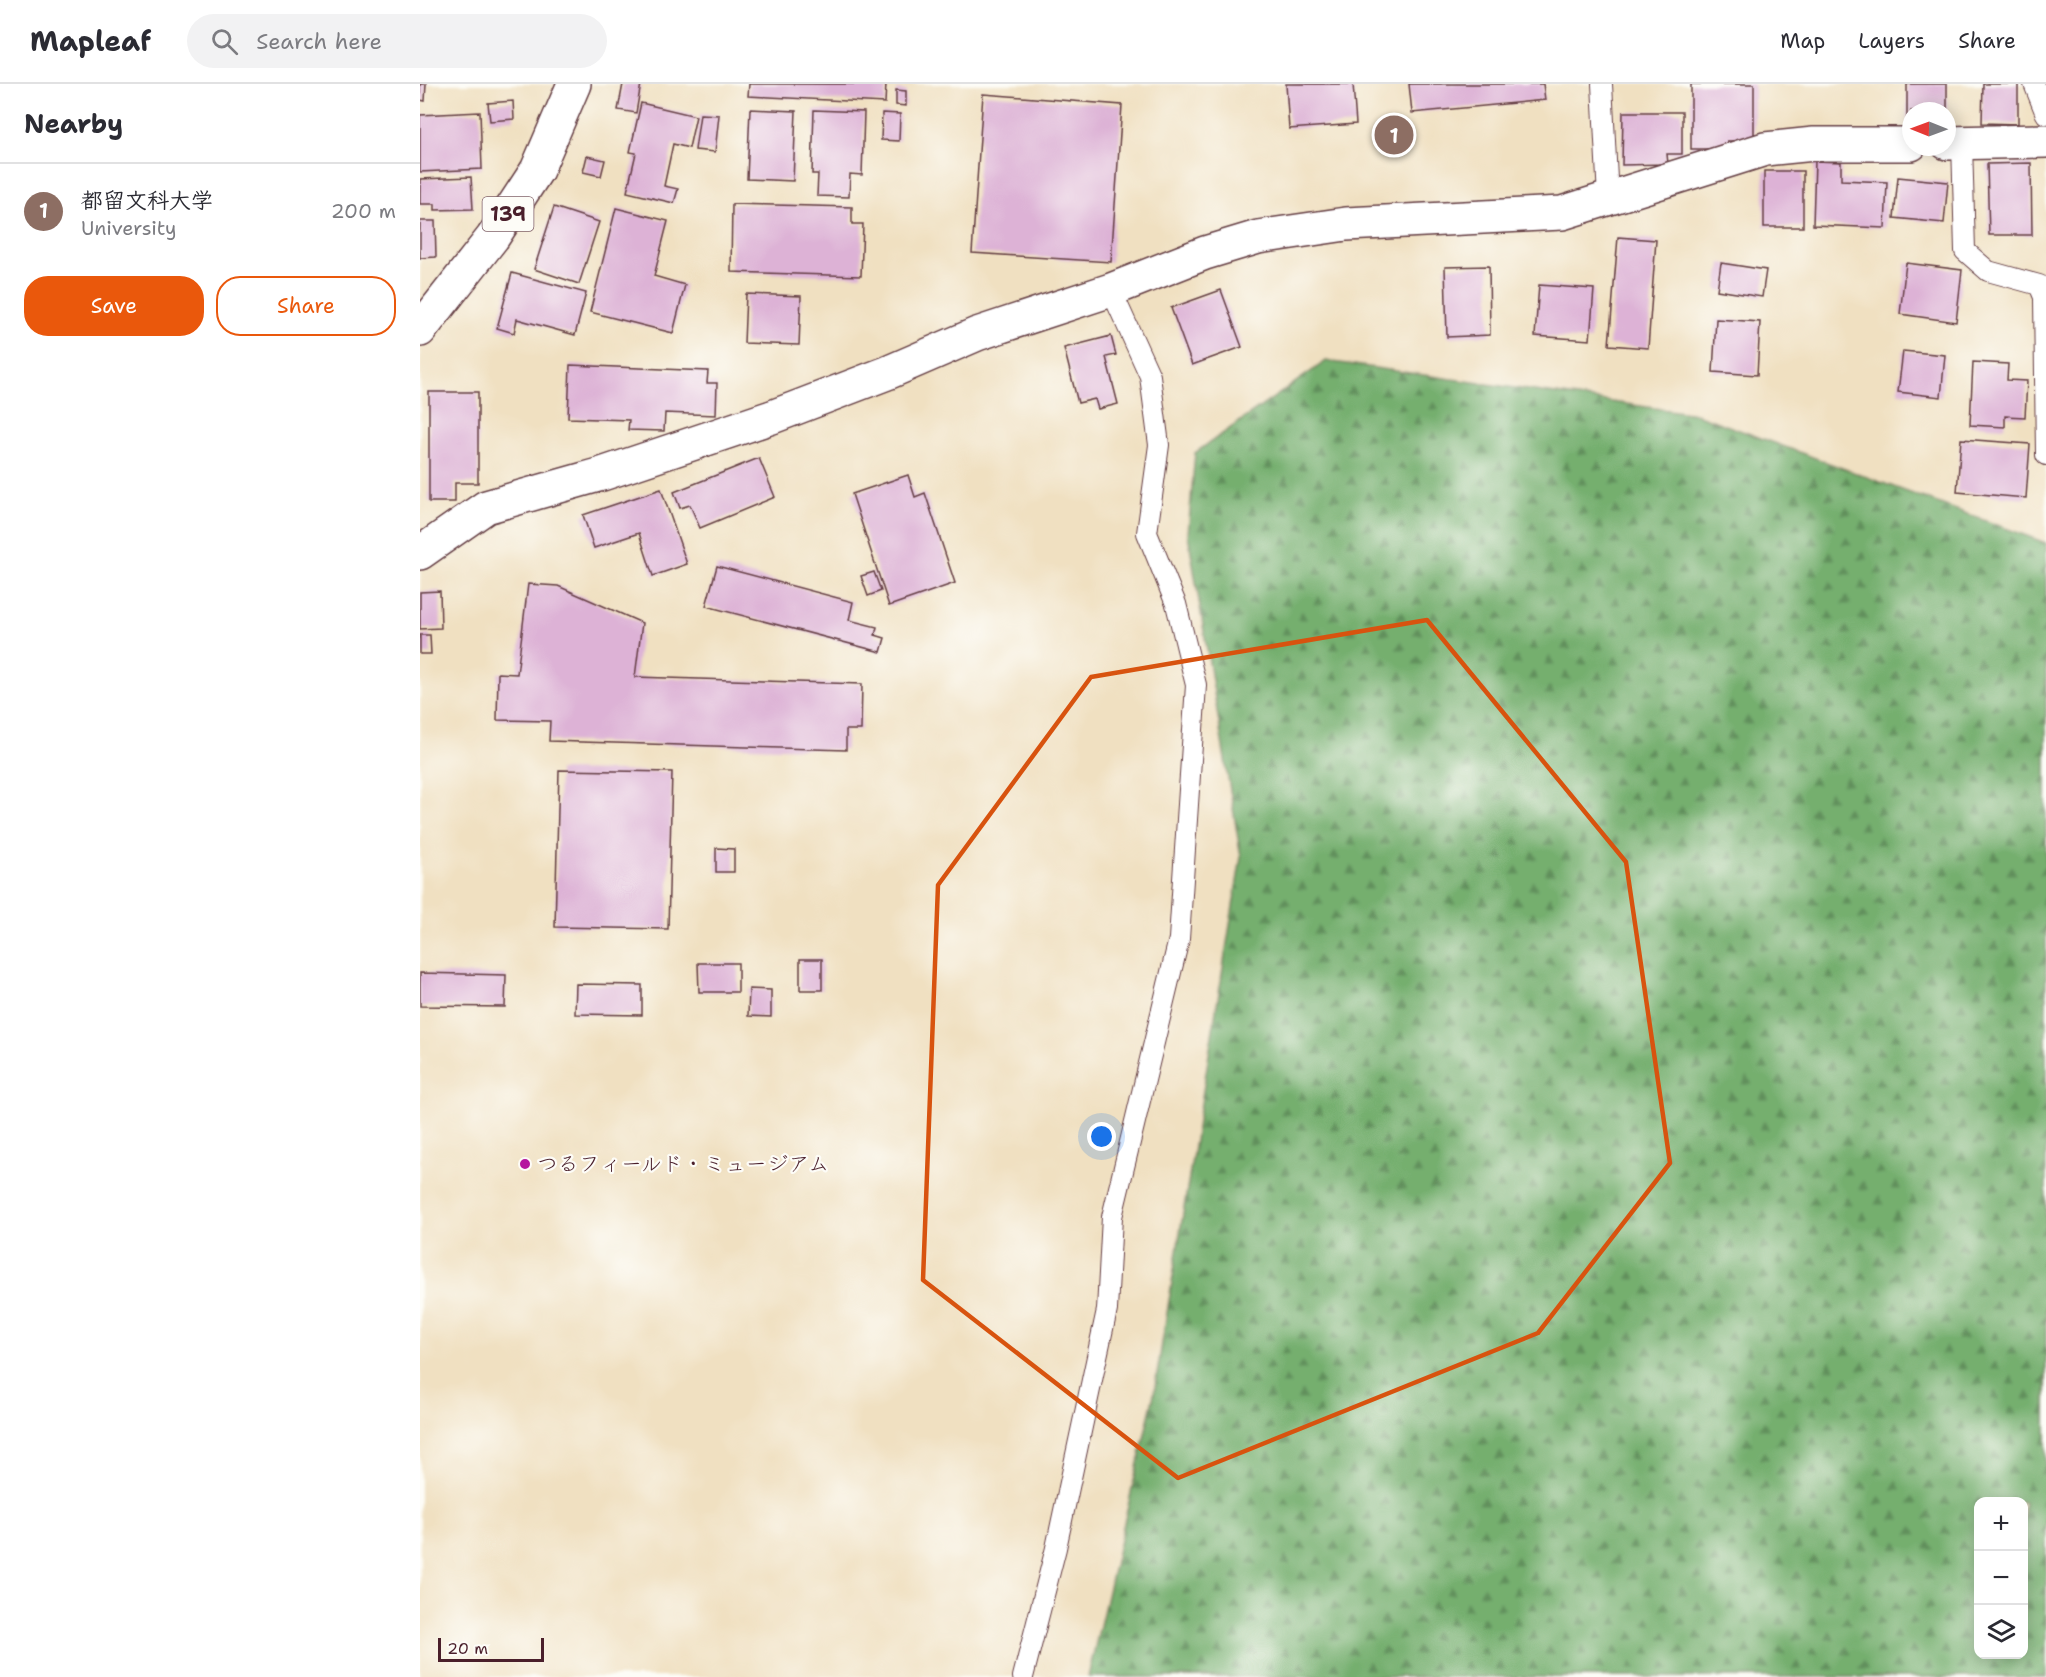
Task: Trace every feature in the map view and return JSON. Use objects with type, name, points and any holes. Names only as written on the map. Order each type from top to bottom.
[{"type":"main road","name":"139","points":[[420,330],[493,237],[537,170],[574,84]]},
{"type":"main road","points":[[1956,143],[2046,141]]},
{"type":"main road","points":[[420,553],[486,507],[602,474],[772,417],[887,373],[977,334],[1111,290],[1205,253],[1258,237],[1346,224],[1562,213],[1765,149],[1814,144],[1902,144]]},
{"type":"lane","points":[[1602,84],[1608,198]]},
{"type":"lane","points":[[2034,84],[2046,114]]},
{"type":"lane","points":[[1956,154],[1965,251],[1988,271],[2038,285],[2044,297],[2046,455]]},
{"type":"lane","points":[[1023,1677],[1056,1548],[1107,1310],[1112,1217],[1179,939],[1196,685],[1176,604],[1147,533],[1159,445],[1150,376],[1111,290]]},
{"type":"highlighted area","points":[[1427,620],[1626,862],[1670,1163],[1538,1333],[1178,1478],[923,1280],[938,885],[1091,677]]},
{"type":"green space","points":[[1326,361],[1696,414],[2046,543],[2046,1677],[1088,1677],[1153,1399],[1241,857],[1188,534],[1195,453]]},
{"type":"building","points":[[420,84],[426,84],[425,101],[420,100]]},
{"type":"building","points":[[623,84],[641,84],[636,113],[618,110]]},
{"type":"building","points":[[749,84],[886,84],[885,103],[748,96]]},
{"type":"building","points":[[1286,84],[1353,84],[1356,124],[1289,129]]},
{"type":"building","points":[[1409,84],[1543,84],[1545,100],[1412,113]]},
{"type":"building","points":[[1691,84],[1754,84],[1754,141],[1727,141],[1728,149],[1691,149]]},
{"type":"building","points":[[1907,84],[1947,84],[1947,102],[1907,102]]},
{"type":"building","points":[[1983,84],[2018,84],[2018,124],[1982,123]]},
{"type":"building","points":[[896,90],[906,91],[906,106],[896,105]]},
{"type":"building","points":[[983,94],[1122,105],[1111,262],[972,253]]},
{"type":"building","points":[[513,101],[514,119],[490,121],[488,103]]},
{"type":"building","points":[[641,103],[696,116],[689,148],[673,144],[664,186],[678,189],[674,203],[627,192],[636,153],[630,152]]},
{"type":"building","points":[[750,109],[796,111],[793,181],[747,179]]},
{"type":"building","points":[[814,110],[864,112],[862,175],[850,174],[849,197],[817,196],[818,174],[812,174]]},
{"type":"building","points":[[480,112],[482,169],[420,172],[420,115]]},
{"type":"building","points":[[1623,112],[1682,112],[1682,154],[1667,154],[1668,164],[1622,165]]},
{"type":"building","points":[[882,113],[900,114],[899,141],[881,140]]},
{"type":"building","points":[[700,114],[719,115],[715,152],[695,150]]},
{"type":"building","points":[[587,156],[605,160],[601,176],[583,172]]},
{"type":"building","points":[[1815,161],[1841,162],[1841,180],[1887,182],[1885,228],[1813,225]]},
{"type":"building","points":[[2031,163],[2032,235],[1989,235],[1987,164]]},
{"type":"building","points":[[1764,171],[1803,171],[1803,227],[1764,227]]},
{"type":"building","points":[[471,177],[473,209],[435,210],[435,204],[420,204],[420,179]]},
{"type":"building","points":[[1898,177],[1948,182],[1944,223],[1894,218]]},
{"type":"building","points":[[732,204],[852,207],[852,224],[863,224],[861,276],[731,272]]},
{"type":"building","points":[[554,207],[599,222],[579,284],[534,269]]},
{"type":"building","points":[[616,208],[668,221],[654,276],[685,285],[673,333],[590,312]]},
{"type":"building","points":[[420,221],[435,221],[436,257],[420,258]]},
{"type":"building","points":[[1618,237],[1656,240],[1648,348],[1609,345]]},
{"type":"building","points":[[1721,263],[1766,270],[1762,297],[1717,290]]},
{"type":"building","points":[[1906,263],[1962,270],[1956,322],[1900,314]]},
{"type":"building","points":[[1489,266],[1490,335],[1447,337],[1445,267]]},
{"type":"building","points":[[512,273],[586,293],[575,335],[517,319],[514,333],[497,328]]},
{"type":"building","points":[[1539,285],[1594,289],[1590,340],[1535,336]]},
{"type":"building","points":[[1221,290],[1242,347],[1192,365],[1171,308]]},
{"type":"building","points":[[746,294],[801,296],[799,345],[744,343]]},
{"type":"building","points":[[1716,319],[1760,322],[1757,375],[1713,372]]},
{"type":"building","points":[[1111,336],[1116,355],[1106,357],[1118,404],[1098,409],[1095,399],[1078,403],[1064,348]]},
{"type":"building","points":[[1903,351],[1945,355],[1941,397],[1898,392]]},
{"type":"building","points":[[1973,362],[2008,364],[2007,380],[2027,381],[2025,417],[2005,416],[2005,427],[1970,425]]},
{"type":"building","points":[[570,365],[708,371],[707,383],[717,383],[716,415],[665,413],[664,431],[628,430],[629,420],[568,418]]},
{"type":"building","points":[[429,392],[478,392],[478,483],[455,483],[455,502],[429,502]]},
{"type":"building","points":[[1961,439],[2030,444],[2026,498],[1957,492]]},
{"type":"building","points":[[759,458],[775,497],[700,528],[690,505],[680,508],[674,492]]},
{"type":"building","points":[[908,475],[915,497],[925,493],[955,583],[889,606],[852,494]]},
{"type":"building","points":[[661,489],[687,564],[653,576],[639,533],[594,548],[583,515]]},
{"type":"building","points":[[717,566],[853,602],[849,620],[877,627],[875,635],[885,638],[881,652],[706,606]]},
{"type":"building","points":[[874,572],[881,591],[868,596],[861,576]]},
{"type":"building","points":[[528,584],[558,586],[642,623],[635,677],[862,684],[861,730],[846,730],[846,750],[549,741],[550,721],[497,720],[498,673],[517,674]]},
{"type":"building","points":[[440,591],[441,628],[420,629],[420,592]]},
{"type":"building","points":[[420,635],[430,635],[431,654],[420,654]]},
{"type":"building","points":[[559,770],[672,772],[668,929],[555,927]]},
{"type":"building","points":[[716,848],[734,849],[734,872],[716,872]]},
{"type":"building","points":[[800,959],[822,959],[822,990],[800,990]]},
{"type":"building","points":[[698,963],[738,963],[738,992],[699,992]]},
{"type":"building","points":[[420,973],[506,975],[505,1007],[420,1006]]},
{"type":"building","points":[[576,984],[642,985],[642,1015],[575,1014]]},
{"type":"building","points":[[749,989],[771,990],[771,1017],[748,1016]]},
{"type":"place","name":"都留文科大学","points":[[1394,135]]},
{"type":"place","name":"つるフィールド・ミュージアム","points":[[525,1164]]}]
